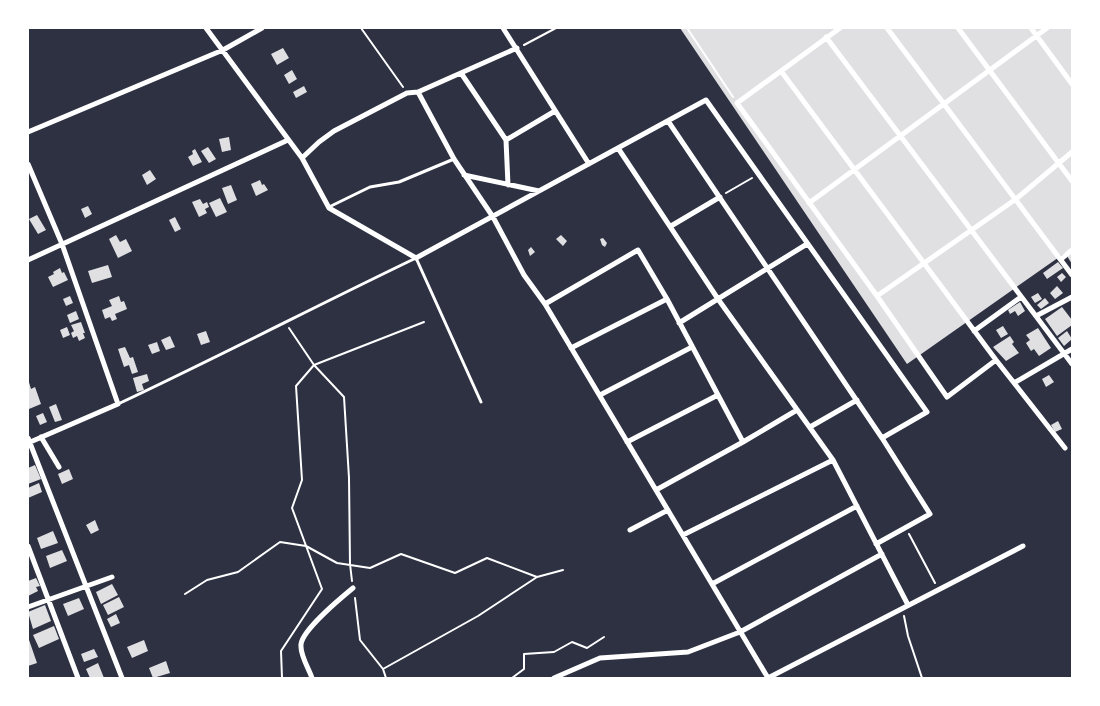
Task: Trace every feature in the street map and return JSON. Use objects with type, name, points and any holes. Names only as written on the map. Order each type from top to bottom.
[{"type":"street","points":[[206,28],[302,158],[329,208],[416,258],[706,100],[927,412],[882,438]]},
{"type":"street","points":[[28,132],[223,50],[262,28]]},
{"type":"street","points":[[504,28],[589,164]]},
{"type":"street","points":[[840,28],[737,104],[948,397],[996,360]]},
{"type":"street","points":[[887,28],[1072,274]]},
{"type":"street","points":[[958,28],[1072,181]]},
{"type":"street","points":[[1031,28],[1072,84]]},
{"type":"street","points":[[809,203],[1047,28]]},
{"type":"street","points":[[826,37],[1072,364]]},
{"type":"street","points":[[302,158],[334,131],[407,93],[418,92],[517,48]]},
{"type":"street","points":[[781,71],[974,331],[1065,448]]},
{"type":"street","points":[[461,73],[506,140],[508,186]]},
{"type":"street","points":[[418,92],[454,160],[493,217],[524,275],[545,304],[768,678],[1023,546]]},
{"type":"street","points":[[506,140],[555,111]]},
{"type":"street","points":[[668,121],[857,400],[930,514],[876,544]]},
{"type":"street","points":[[28,260],[288,140]]},
{"type":"street","points":[[618,148],[718,299],[833,460],[882,554],[906,606]]},
{"type":"street","points":[[877,296],[1016,198],[1072,152]]},
{"type":"street","points":[[28,164],[62,244],[118,404],[28,442],[122,678]]},
{"type":"street","points":[[464,175],[508,186],[540,191]]},
{"type":"street","points":[[671,226],[720,197]]},
{"type":"street","points":[[679,323],[807,244]]},
{"type":"street","points":[[545,304],[638,250],[743,442]]},
{"type":"street","points":[[1061,259],[1072,250]]},
{"type":"street","points":[[974,331],[1021,297]]},
{"type":"street","points":[[1036,316],[1072,297]]},
{"type":"street","points":[[571,348],[666,299]]},
{"type":"street","points":[[600,395],[692,347]]},
{"type":"street","points":[[1014,383],[1072,349]]},
{"type":"street","points":[[627,442],[718,395]]},
{"type":"street","points":[[810,427],[857,400]]},
{"type":"street","points":[[656,490],[797,410]]},
{"type":"street","points":[[41,437],[59,467]]},
{"type":"street","points":[[683,535],[833,460]]},
{"type":"street","points":[[712,584],[857,506]]},
{"type":"street","points":[[630,530],[668,510]]},
{"type":"street","points":[[28,546],[78,678]]},
{"type":"street","points":[[554,678],[600,658],[688,652],[740,632],[882,554]]},
{"type":"street","points":[[28,607],[112,577]]},
{"type":"street","points":[[312,678],[300,648],[301,641],[324,613],[353,588]]},
{"type":"lane","points":[[329,208],[370,187],[399,182],[454,160]]},
{"type":"lane","points":[[118,404],[210,361],[416,258],[481,402]]},
{"type":"path","points":[[362,28],[407,93]]},
{"type":"path","points":[[517,48],[556,28]]},
{"type":"path","points":[[686,28],[737,104]]},
{"type":"path","points":[[720,197],[759,174]]},
{"type":"path","points":[[286,322],[314,364],[344,397],[349,478],[350,564],[360,640],[383,669],[386,678]]},
{"type":"path","points":[[282,678],[281,651],[322,589],[292,508],[302,480],[296,386],[314,364],[424,322]]},
{"type":"path","points":[[906,527],[938,590]]},
{"type":"path","points":[[185,594],[207,580],[238,572],[280,542],[306,546],[337,563],[370,568],[401,554],[455,574],[487,558],[537,577]]},
{"type":"path","points":[[383,669],[478,616],[537,577],[563,570]]},
{"type":"path","points":[[906,606],[908,636],[922,678]]},
{"type":"path","points":[[512,678],[524,669],[524,654],[554,652],[572,642],[587,648],[604,637]]},
{"type":"building","points":[[680,28],[1072,28],[1072,248],[907,364]]},
{"type":"building","points":[[283,48],[289,58],[277,65],[271,54]]},
{"type":"building","points":[[292,70],[297,79],[289,84],[284,75]]},
{"type":"building","points":[[304,86],[307,92],[296,98],[293,92]]},
{"type":"building","points":[[229,137],[231,150],[222,152],[219,139]]},
{"type":"building","points":[[208,147],[216,159],[209,163],[201,151]]},
{"type":"building","points":[[195,149],[202,162],[193,166],[188,157],[193,154],[192,151]]},
{"type":"building","points":[[150,170],[156,179],[147,185],[142,175]]},
{"type":"building","points":[[260,180],[262,185],[264,184],[268,190],[256,196],[251,184]]},
{"type":"building","points":[[231,185],[237,200],[228,204],[222,188]]},
{"type":"building","points":[[220,198],[227,212],[216,217],[209,203]]},
{"type":"building","points":[[200,199],[203,204],[207,202],[209,207],[205,209],[207,213],[199,217],[192,202]]},
{"type":"building","points":[[88,206],[92,214],[85,218],[81,209]]},
{"type":"building","points":[[37,215],[46,230],[38,234],[29,219]]},
{"type":"building","points":[[175,217],[181,229],[175,232],[169,220]]},
{"type":"building","points":[[116,235],[120,242],[126,239],[132,251],[118,258],[109,239]]},
{"type":"building","points":[[561,235],[567,241],[563,246],[556,239]]},
{"type":"building","points":[[603,238],[607,243],[605,247],[600,239]]},
{"type":"building","points":[[531,247],[535,252],[530,256],[528,250]]},
{"type":"building","points":[[1072,253],[1072,264],[1067,256]]},
{"type":"building","points":[[1058,262],[1063,268],[1047,279],[1043,273]]},
{"type":"building","points":[[108,265],[112,277],[92,283],[88,271]]},
{"type":"building","points":[[60,268],[68,280],[53,287],[48,277]]},
{"type":"building","points":[[1062,273],[1066,277],[1061,282],[1057,277]]},
{"type":"building","points":[[1057,286],[1063,293],[1055,299],[1050,293]]},
{"type":"building","points":[[1038,293],[1042,299],[1035,303],[1031,297]]},
{"type":"building","points":[[70,296],[73,303],[66,306],[63,299]]},
{"type":"building","points":[[119,296],[121,302],[124,301],[127,309],[115,314],[117,319],[112,321],[110,317],[105,319],[102,310],[112,306],[109,300]]},
{"type":"building","points":[[1045,298],[1049,303],[1041,309],[1037,305]]},
{"type":"building","points":[[1020,302],[1025,311],[1018,316],[1015,311],[1010,314],[1008,310]]},
{"type":"building","points":[[1062,307],[1072,320],[1072,325],[1057,336],[1045,319]]},
{"type":"building","points":[[76,311],[79,319],[70,323],[67,315]]},
{"type":"building","points":[[81,322],[85,338],[79,341],[77,336],[73,338],[71,333],[74,331],[71,325]]},
{"type":"building","points":[[1003,326],[1008,334],[1001,338],[996,330]]},
{"type":"building","points":[[67,327],[70,335],[63,338],[60,330]]},
{"type":"building","points":[[1038,328],[1051,348],[1039,356],[1034,349],[1031,351],[1026,343],[1030,340],[1026,335]]},
{"type":"building","points":[[206,331],[210,342],[201,345],[197,334]]},
{"type":"building","points":[[1067,331],[1072,339],[1064,346],[1058,338]]},
{"type":"building","points":[[170,336],[175,347],[166,350],[161,340]]},
{"type":"building","points":[[1010,336],[1014,342],[1012,344],[1019,353],[1006,361],[993,347]]},
{"type":"building","points":[[157,342],[160,351],[152,354],[148,345]]},
{"type":"building","points":[[125,347],[130,358],[133,357],[138,372],[132,374],[129,365],[124,367],[118,349]]},
{"type":"building","points":[[147,374],[149,381],[142,384],[144,390],[137,392],[133,378]]},
{"type":"building","points":[[1049,375],[1054,382],[1046,387],[1042,379]]},
{"type":"building","points":[[28,379],[31,389],[35,387],[41,404],[29,409]]},
{"type":"building","points":[[56,404],[62,420],[55,422],[49,407]]},
{"type":"building","points":[[43,413],[47,422],[40,425],[36,416]]},
{"type":"building","points":[[1058,421],[1062,429],[1055,432],[1051,425]]},
{"type":"building","points":[[35,465],[41,479],[28,484],[28,468]]},
{"type":"building","points":[[69,469],[73,479],[62,484],[58,474]]},
{"type":"building","points":[[39,483],[42,492],[28,498],[28,488]]},
{"type":"building","points":[[95,520],[99,530],[91,534],[86,525]]},
{"type":"building","points":[[53,531],[58,543],[41,549],[37,538]]},
{"type":"building","points":[[62,550],[67,561],[50,568],[46,556]]},
{"type":"building","points":[[36,578],[40,586],[36,587],[38,591],[28,596],[28,581]]},
{"type":"building","points":[[112,584],[118,595],[101,604],[96,592]]},
{"type":"building","points":[[119,597],[124,607],[108,615],[103,605]]},
{"type":"building","points":[[79,598],[84,609],[68,616],[63,604]]},
{"type":"building","points":[[45,605],[51,621],[33,629],[28,612]]},
{"type":"building","points":[[116,614],[120,623],[111,627],[107,619]]},
{"type":"building","points":[[54,626],[59,639],[39,648],[33,635]]},
{"type":"building","points":[[28,637],[37,663],[28,666]]},
{"type":"building","points":[[144,640],[148,651],[132,658],[127,647]]},
{"type":"building","points":[[94,649],[98,657],[84,662],[81,654]]},
{"type":"building","points":[[166,661],[170,673],[153,678],[149,668]]},
{"type":"building","points":[[98,663],[104,678],[90,678],[86,669]]}]
